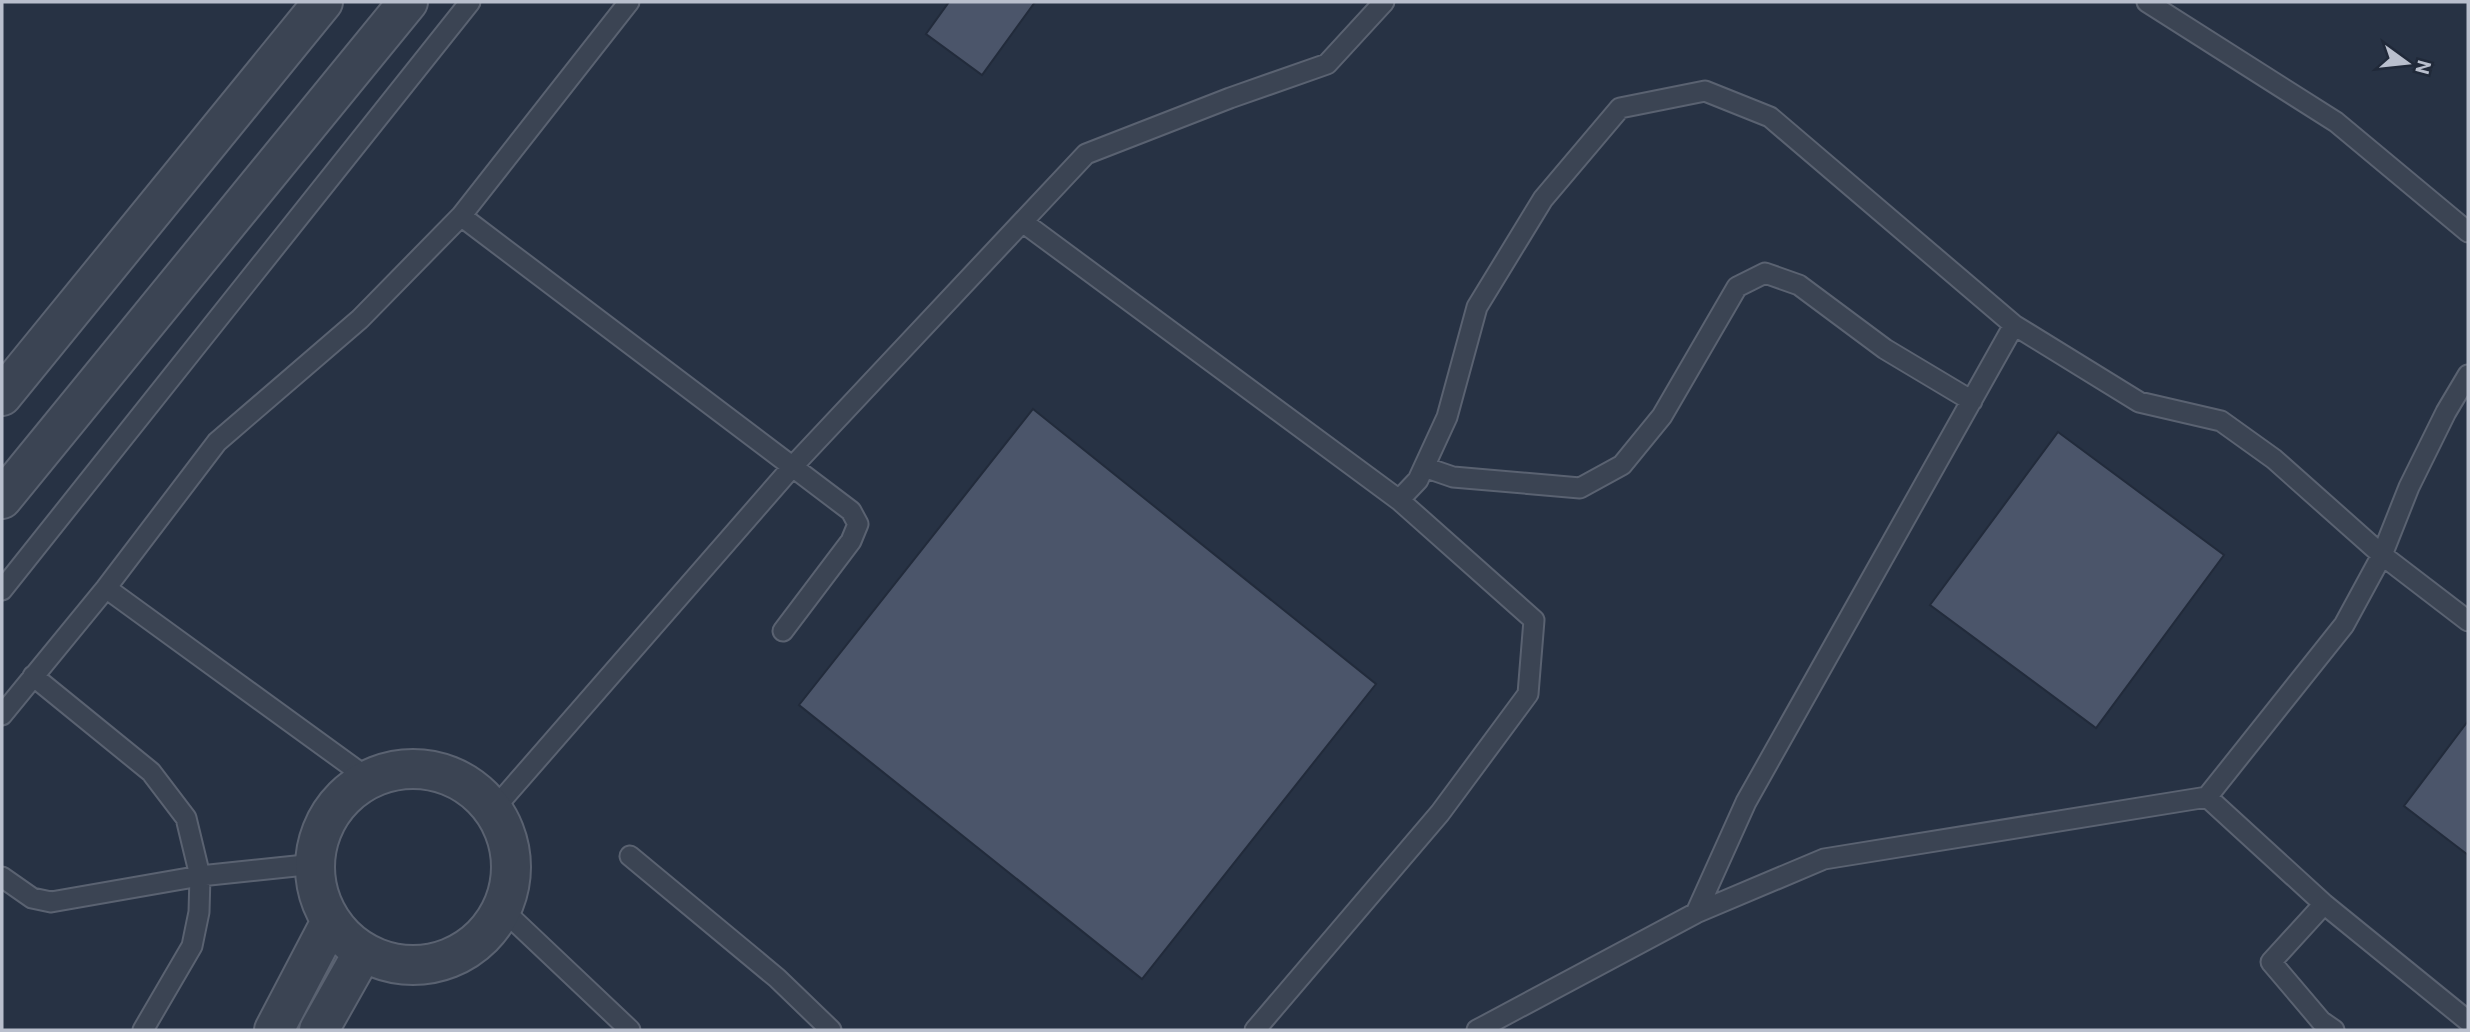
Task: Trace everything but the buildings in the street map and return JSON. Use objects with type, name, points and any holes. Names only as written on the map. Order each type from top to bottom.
[{"type":"street","points":[[2,396],[323,2]]},
{"type":"street","points":[[2,499],[408,2]]},
{"type":"street","points":[[424,769],[450,776],[475,790],[494,810],[506,833],[511,858],[510,884],[502,909],[483,936],[457,956],[426,965],[393,964],[363,952],[345,938],[331,921],[316,884],[315,864],[320,838],[331,814],[348,794],[369,779],[396,771],[424,769]]},
{"type":"street","points":[[274,1030],[331,921]]},
{"type":"street","points":[[319,1030],[363,952]]},
{"type":"lane","points":[[2,590],[470,2]]},
{"type":"lane","points":[[2,715],[106,588],[217,442],[360,319],[461,216],[629,2]]},
{"type":"lane","points":[[494,810],[793,466],[1086,154],[1327,64],[1384,2]]},
{"type":"lane","points":[[2147,2],[2336,121],[2468,232]]},
{"type":"lane","points":[[1399,500],[1418,480],[1447,417],[1477,307],[1544,199],[1620,108],[1705,91],[1770,117],[2014,325],[2139,402],[2221,421],[2274,459],[2382,555],[2468,621]]},
{"type":"lane","points":[[461,216],[851,511],[858,524],[851,541],[783,631]]},
{"type":"lane","points":[[1024,223],[1399,500],[1534,620],[1528,694],[1440,813],[1255,1030]]},
{"type":"lane","points":[[1424,467],[1452,477],[1580,488],[1622,465],[1662,416],[1737,287],[1765,273],[1799,285],[1885,349],[1972,401]]},
{"type":"lane","points":[[1696,913],[1746,802],[2014,325]]},
{"type":"lane","points":[[1476,1030],[1696,913],[1824,859],[2207,797],[2344,625],[2382,555],[2409,487],[2446,412],[2468,375]]},
{"type":"lane","points":[[106,588],[369,779]]},
{"type":"lane","points":[[33,676],[151,772],[186,818],[200,876],[199,912],[192,946],[143,1030]]},
{"type":"lane","points":[[2207,797],[2324,904],[2468,1021]]},
{"type":"lane","points":[[630,856],[777,978],[831,1030]]},
{"type":"lane","points":[[2,877],[32,898],[51,902],[200,876],[315,864]]},
{"type":"lane","points":[[2324,904],[2271,962],[2321,1021],[2334,1030]]},
{"type":"lane","points":[[502,909],[630,1030]]}]
